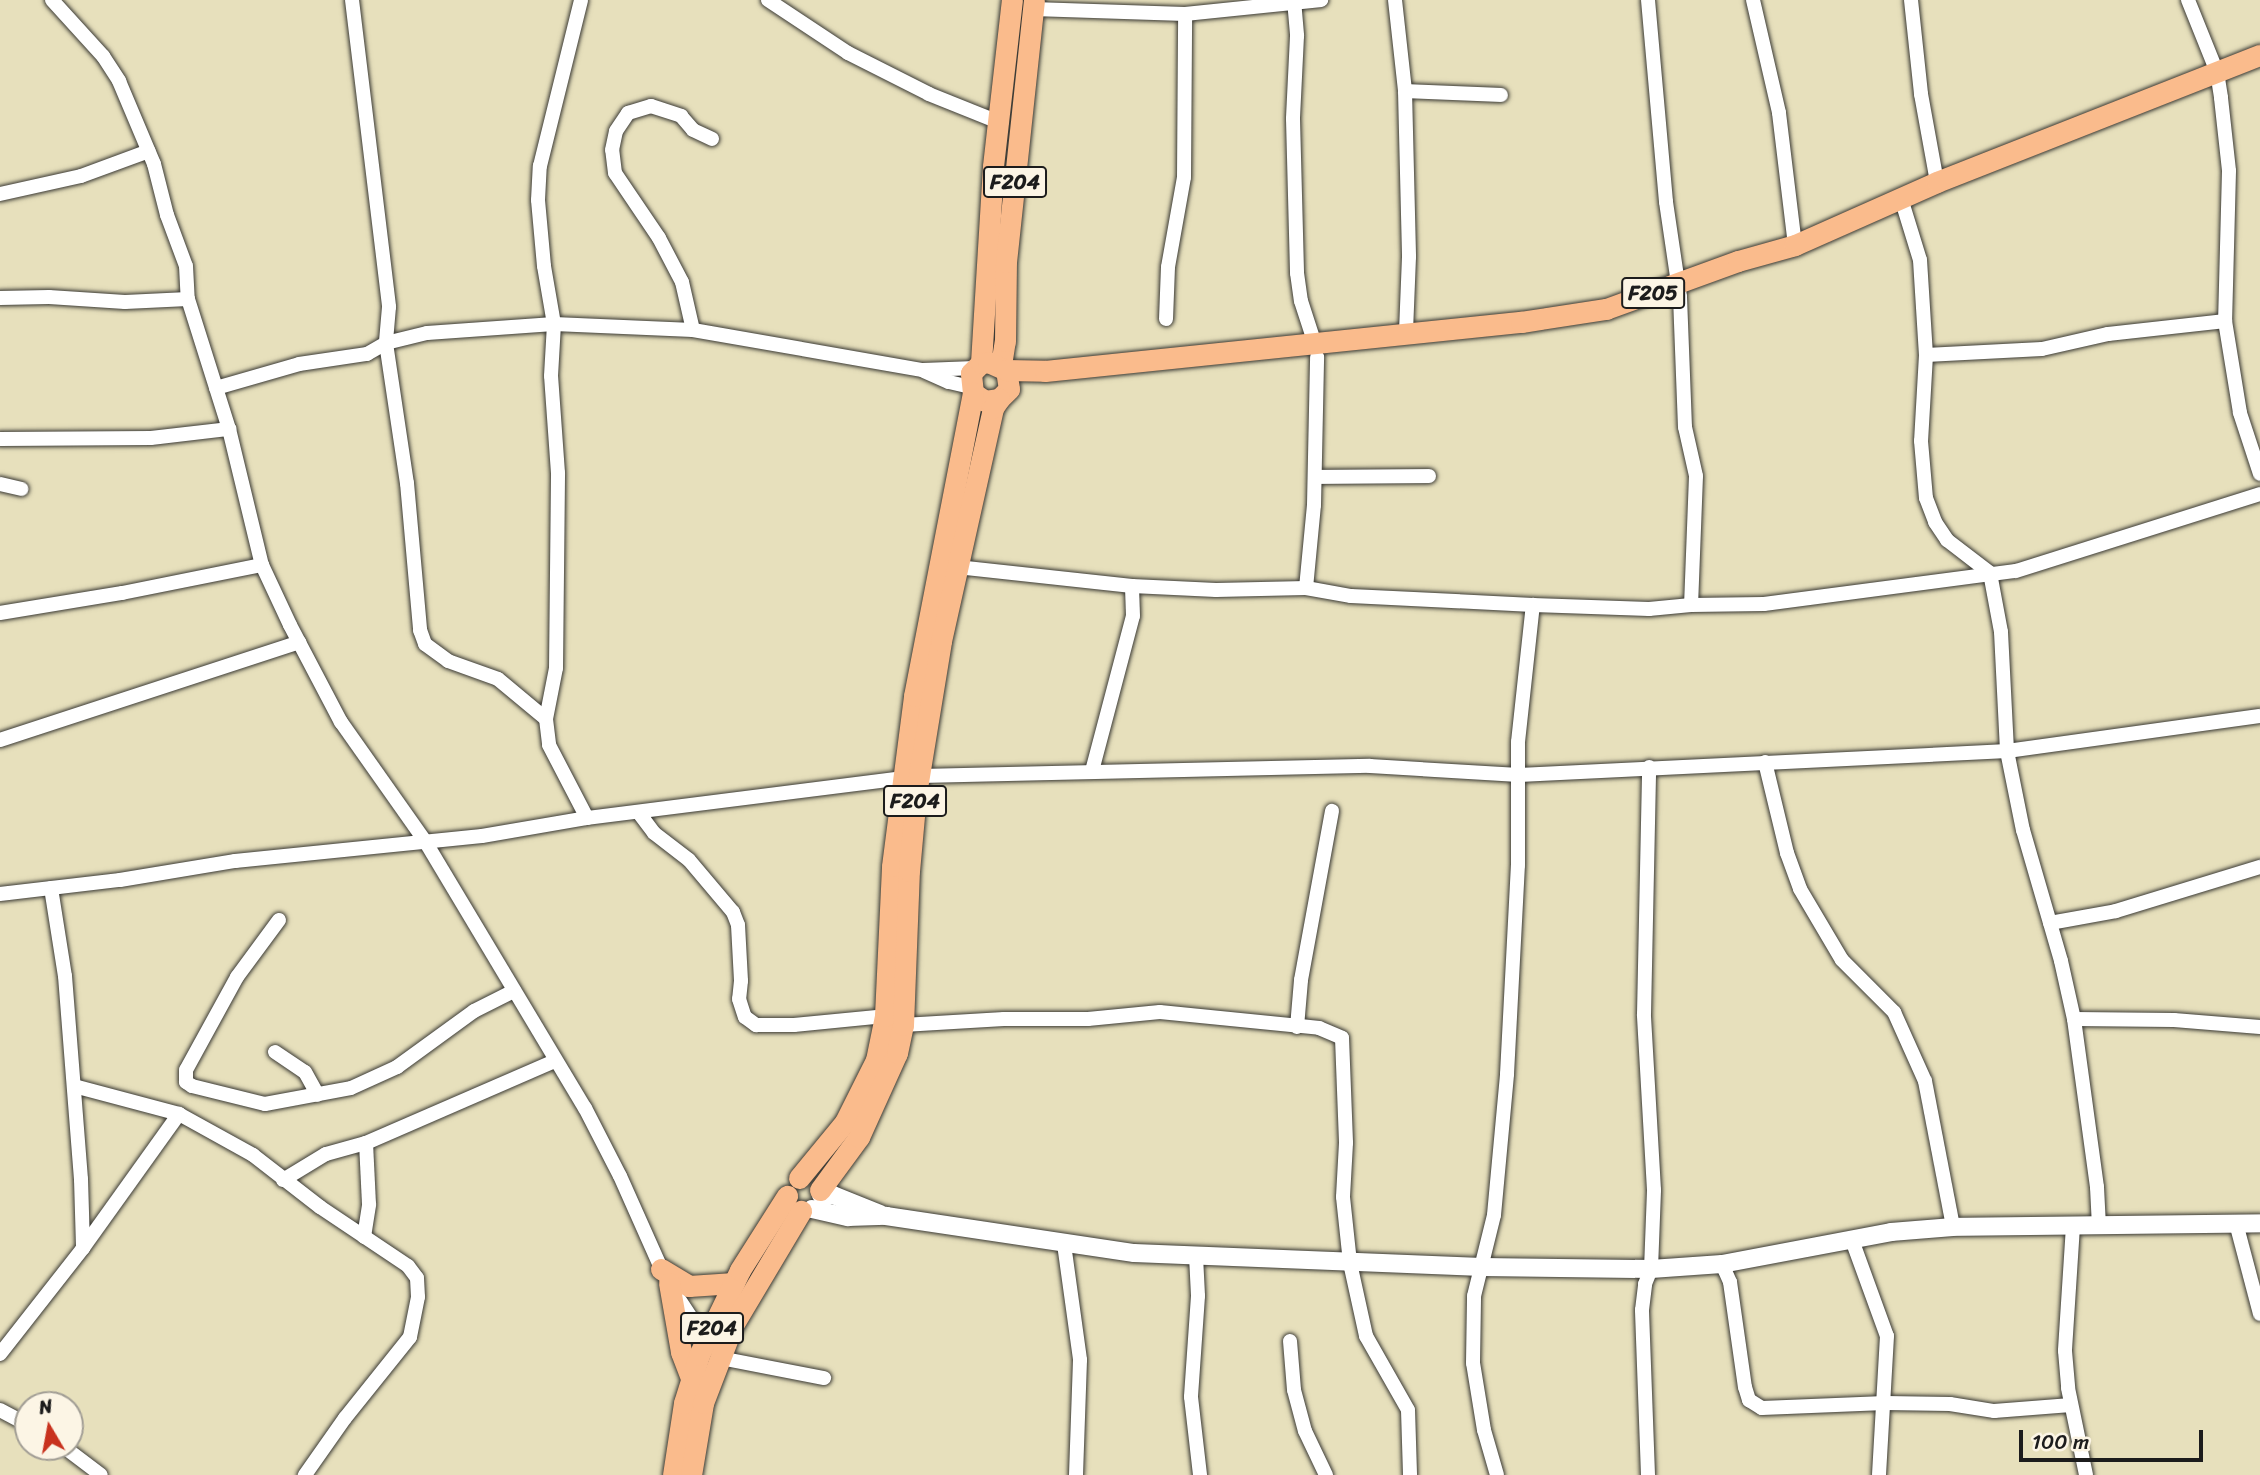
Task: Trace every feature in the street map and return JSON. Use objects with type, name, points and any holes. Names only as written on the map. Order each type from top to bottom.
[{"type":"main road","name":"F204","points":[[691,1475],[703,1403],[742,1307],[807,1196],[825,1150],[856,1104],[894,1021],[892,866],[993,408],[989,379],[993,166],[1001,123],[1012,0]]},
{"type":"main road","name":"F204","points":[[911,777],[919,661],[989,379],[1005,341],[1006,262],[1034,4]]},
{"type":"main road","name":"F205","points":[[989,379],[1059,370],[1316,350],[1599,323],[1679,290],[1904,208],[2218,76],[2260,55]]},
{"type":"main road","name":"F205","points":[[1316,350],[1406,332],[1583,314],[1679,290],[1738,261],[1795,245],[1937,182],[2218,76],[2260,65]]},
{"type":"main road","name":"F204","points":[[673,1475],[678,1432],[705,1340],[734,1283],[807,1196]]},
{"type":"main road","points":[[664,1276],[689,1286],[734,1283]]},
{"type":"main road","points":[[664,1276],[681,1352],[692,1381]]},
{"type":"street","points":[[52,0],[103,56],[119,80],[149,151],[167,215],[186,266],[188,299],[229,429],[262,565],[299,642],[341,722],[425,841],[607,1150],[664,1276],[705,1340]]},
{"type":"street","points":[[352,0],[389,307],[386,343],[407,483],[417,615],[425,644],[448,661],[498,679],[546,719]]},
{"type":"street","points":[[581,0],[540,166],[538,200],[544,267],[554,324],[551,376],[558,473],[555,668],[546,719],[549,745],[587,818]]},
{"type":"street","points":[[768,0],[848,53],[929,94],[1001,123]]},
{"type":"street","points":[[1034,4],[1185,14],[1321,0]]},
{"type":"street","points":[[1395,0],[1405,90],[1409,257],[1406,332]]},
{"type":"street","points":[[1648,0],[1666,202],[1679,290],[1685,427],[1696,476],[1691,605]]},
{"type":"street","points":[[1753,0],[1779,113],[1795,245]]},
{"type":"street","points":[[1911,0],[1921,94],[1937,182]]},
{"type":"street","points":[[2188,0],[2218,76],[2229,171],[2225,321],[2240,413],[2260,474]]},
{"type":"street","points":[[1294,2],[1297,273],[1301,301],[1316,350],[1315,477],[1306,588]]},
{"type":"street","points":[[1166,319],[1168,267],[1185,177],[1185,14]]},
{"type":"street","points":[[1405,90],[1501,95]]},
{"type":"street","points":[[693,330],[682,282],[659,238],[615,173],[612,150],[616,131],[628,113],[651,106],[681,116],[694,130],[712,139]]},
{"type":"street","points":[[0,194],[81,176],[149,151]]},
{"type":"street","points":[[1904,208],[1920,260],[1926,355],[1921,441],[1926,498],[1947,540],[1990,573],[2001,632],[2007,751],[2022,830],[2050,923],[2074,1019],[2096,1178],[2099,1227]]},
{"type":"street","points":[[0,298],[49,296],[125,302],[188,299]]},
{"type":"street","points":[[1926,355],[2042,349],[2108,334],[2225,321]]},
{"type":"street","points":[[216,388],[299,364],[368,354],[386,343],[426,333],[554,324],[693,330],[989,379]]},
{"type":"street","points":[[0,439],[151,438],[229,429]]},
{"type":"street","points":[[1315,477],[1429,476]]},
{"type":"street","points":[[0,484],[21,489]]},
{"type":"street","points":[[957,567],[1132,586],[1216,590],[1306,588],[1351,596],[1533,605],[1649,609],[1691,605],[1764,604],[2016,571],[2260,494]]},
{"type":"street","points":[[0,613],[122,593],[262,565]]},
{"type":"street","points":[[1092,771],[1124,658],[1133,616],[1132,586]]},
{"type":"street","points":[[1497,1475],[1484,1430],[1473,1363],[1474,1296],[1494,1215],[1507,1074],[1514,973],[1518,742],[1533,605]]},
{"type":"street","points":[[0,740],[299,642]]},
{"type":"street","points":[[0,894],[235,861],[482,836],[587,818],[911,777],[1370,766],[1519,775],[2007,751],[2260,716]]},
{"type":"street","points":[[1765,762],[1787,853],[1800,888],[1843,960],[1894,1012],[1925,1081],[1953,1227]]},
{"type":"street","points":[[1648,1475],[1642,1310],[1645,1284],[1651,1269],[1654,1190],[1644,1014],[1645,838],[1649,767]]},
{"type":"street","points":[[1297,1027],[1301,980],[1332,811]]},
{"type":"street","points":[[639,813],[654,833],[689,860],[733,912],[738,925],[739,999],[745,1017],[756,1025],[1088,1019],[1160,1012],[1319,1028],[1342,1038],[1346,1143],[1343,1197],[1350,1263],[1366,1336],[1408,1410],[1410,1475]]},
{"type":"street","points":[[2050,923],[2116,911],[2260,867]]},
{"type":"street","points":[[51,888],[65,976],[83,1248]]},
{"type":"street","points":[[279,920],[219,1007],[186,1070],[186,1082],[265,1104],[351,1088],[397,1068],[474,1011],[514,991]]},
{"type":"street","points":[[2074,1019],[2174,1020],[2260,1027]]},
{"type":"street","points":[[275,1052],[306,1072],[318,1095]]},
{"type":"street","points":[[283,1180],[326,1154],[366,1143],[555,1061]]},
{"type":"street","points":[[74,1086],[179,1115],[253,1155],[283,1180],[408,1266],[416,1278],[418,1297],[411,1337],[345,1418],[305,1475]]},
{"type":"street","points":[[0,1354],[83,1248],[179,1115]]},
{"type":"street","points":[[364,1237],[369,1204],[366,1143]]},
{"type":"street","points":[[807,1196],[848,1217],[886,1216],[1135,1253],[1482,1267],[1651,1269],[1722,1264],[1891,1232],[1953,1227],[2260,1223]]},
{"type":"street","points":[[2236,1223],[2260,1314]]},
{"type":"street","points":[[2073,1226],[2066,1352],[2071,1405],[2086,1475]]},
{"type":"street","points":[[1852,1240],[1887,1336],[1880,1475]]},
{"type":"street","points":[[1064,1244],[1080,1360],[1076,1475]]},
{"type":"street","points":[[1196,1256],[1198,1296],[1191,1397],[1200,1475]]},
{"type":"street","points":[[1722,1264],[1730,1282],[1749,1400],[1762,1408],[1885,1403],[1950,1404],[1994,1411],[2071,1405]]},
{"type":"street","points":[[1290,1341],[1294,1390],[1305,1431],[1326,1475]]},
{"type":"street","points":[[720,1358],[824,1378]]},
{"type":"street","points":[[83,1461],[102,1475]]}]
